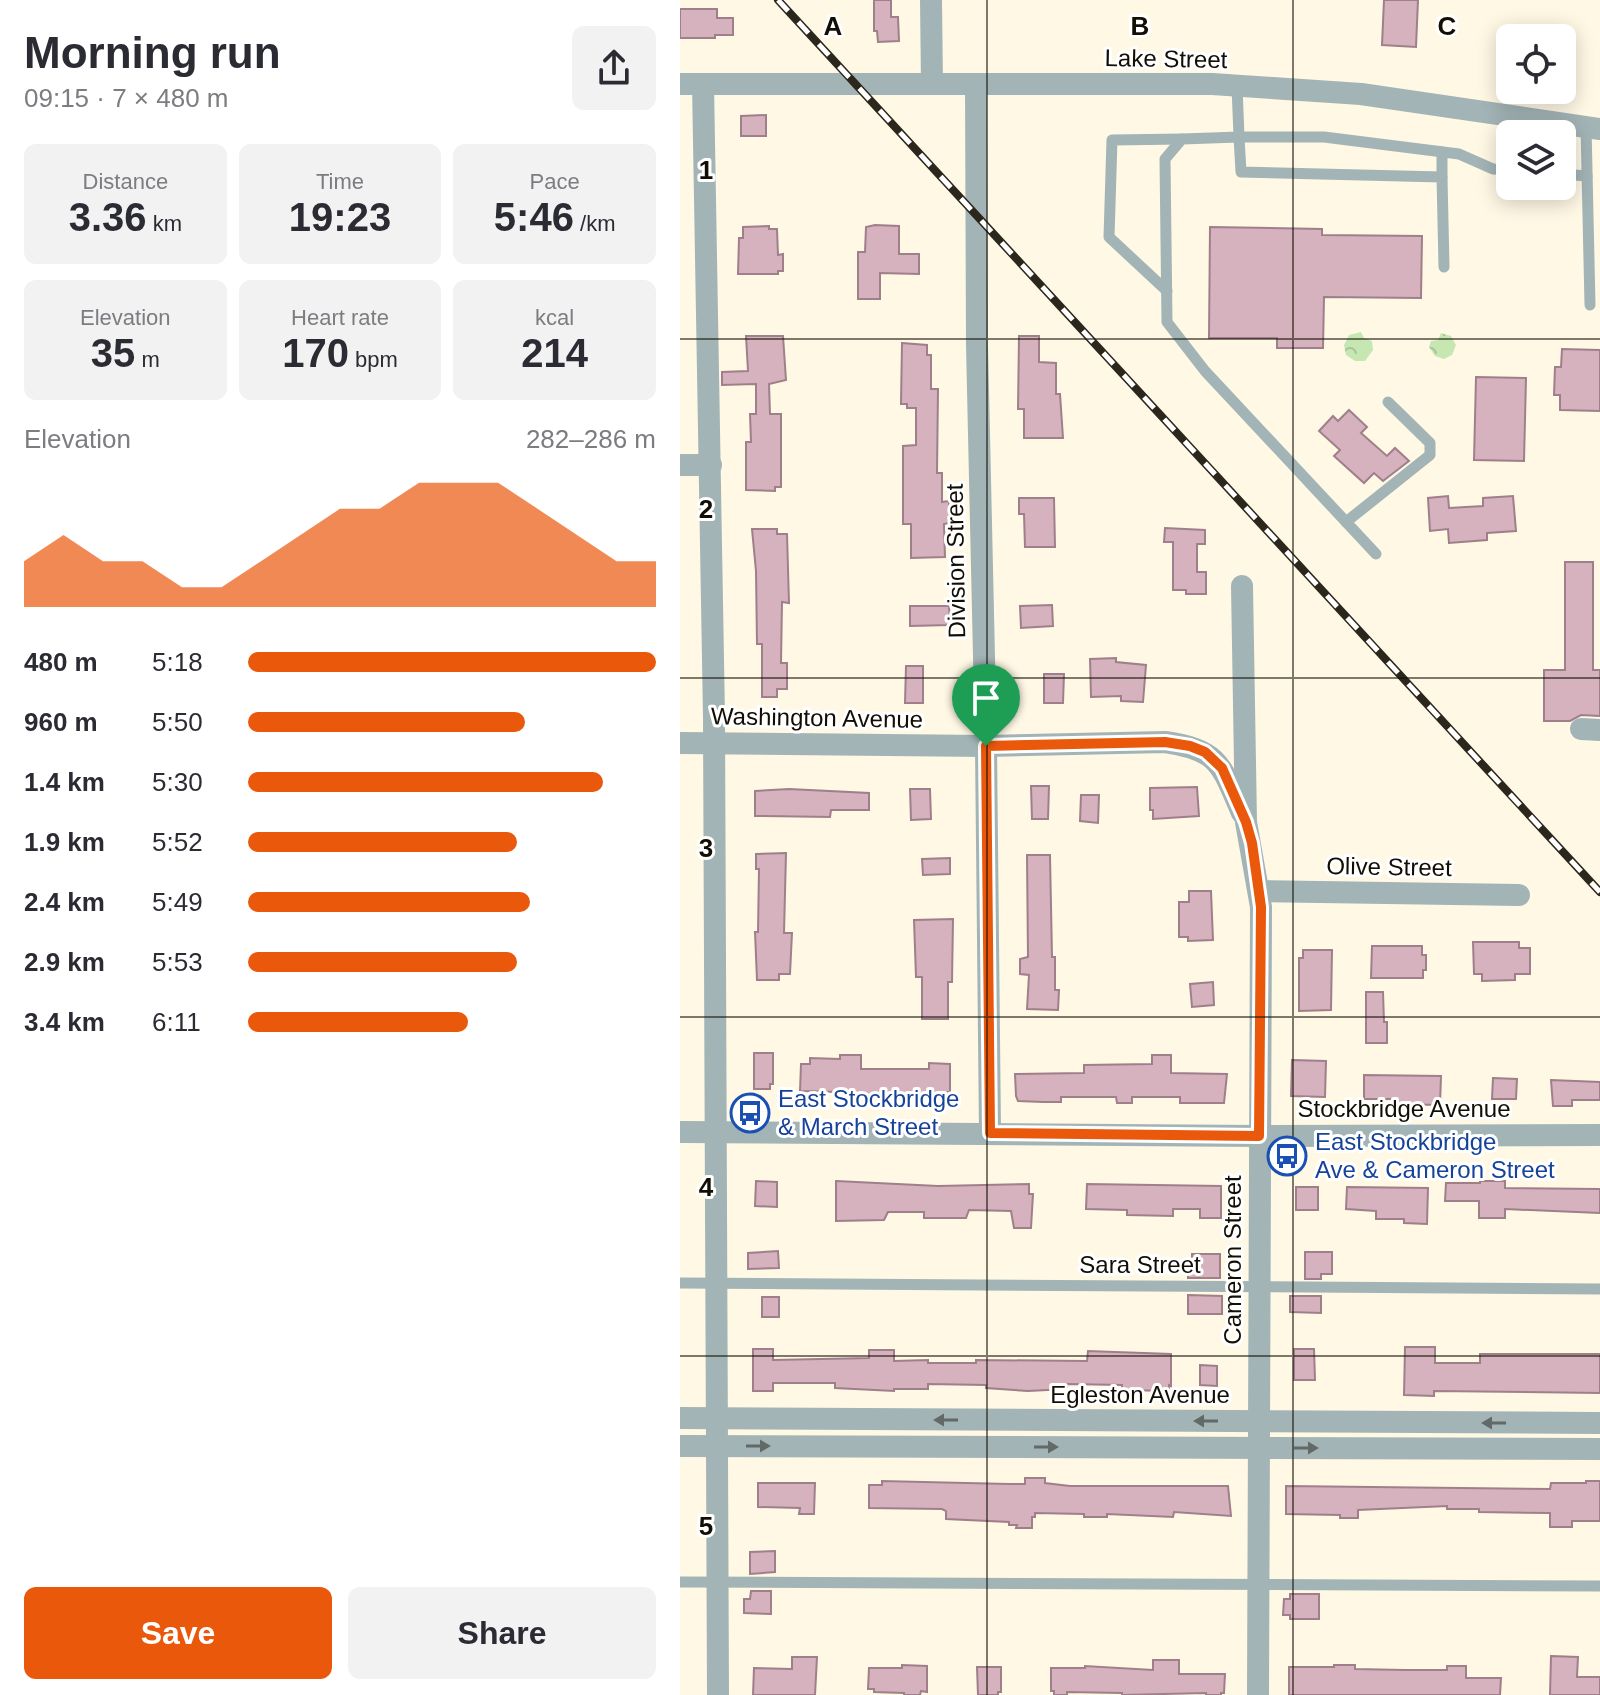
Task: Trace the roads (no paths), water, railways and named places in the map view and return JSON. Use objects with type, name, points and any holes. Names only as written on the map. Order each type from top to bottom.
[{"type":"street","points":[[931,0],[932,84]]},
{"type":"street","points":[[691,84],[711,465],[718,1695]]},
{"type":"street","name":"Lake Street","points":[[691,84],[1291,88],[1361,94],[1593,128]]},
{"type":"street","name":"Division Street","points":[[976,84],[977,345],[990,1133]]},
{"type":"street","points":[[680,465],[711,465]]},
{"type":"street","name":"Cameron Street","points":[[1242,586],[1246,822],[1261,907],[1258,1695]]},
{"type":"street","name":"Washington Avenue","points":[[680,743],[986,746],[1165,742],[1205,752],[1222,768],[1246,822]]},
{"type":"street","name":"Olive Street","points":[[1259,891],[1519,895]]},
{"type":"street","name":"Stockbridge Avenue","points":[[680,1132],[1600,1135]]},
{"type":"street","name":"Egleston Avenue","points":[[680,1418],[1600,1423]]},
{"type":"street","points":[[986,1420],[986,1447]]},
{"type":"street","points":[[1528,1423],[1528,1449]]},
{"type":"street","points":[[680,1446],[1600,1449]]},
{"type":"lane","points":[[1237,86],[1241,172],[1442,177]]},
{"type":"lane","points":[[1590,305],[1587,176],[1593,128]]},
{"type":"lane","points":[[1167,291],[1109,237],[1112,140],[1324,137],[1459,154],[1496,169]]},
{"type":"lane","points":[[1182,139],[1165,159],[1167,322],[1193,356],[1376,554]]},
{"type":"lane","points":[[1442,152],[1444,267]]},
{"type":"lane","points":[[1576,175],[1587,176]]},
{"type":"lane","points":[[1346,522],[1430,455],[1430,443],[1388,402]]},
{"type":"lane","name":"Sara Street","points":[[680,1283],[1600,1289]]},
{"type":"lane","points":[[680,1582],[1600,1586]]},
{"type":"railway","points":[[778,0],[1600,892]]},
{"type":"place","name":"East Stockbridge & March Street","points":[[750,1113]]},
{"type":"place","name":"East Stockbridge Ave & Cameron Street","points":[[1287,1156]]}]
